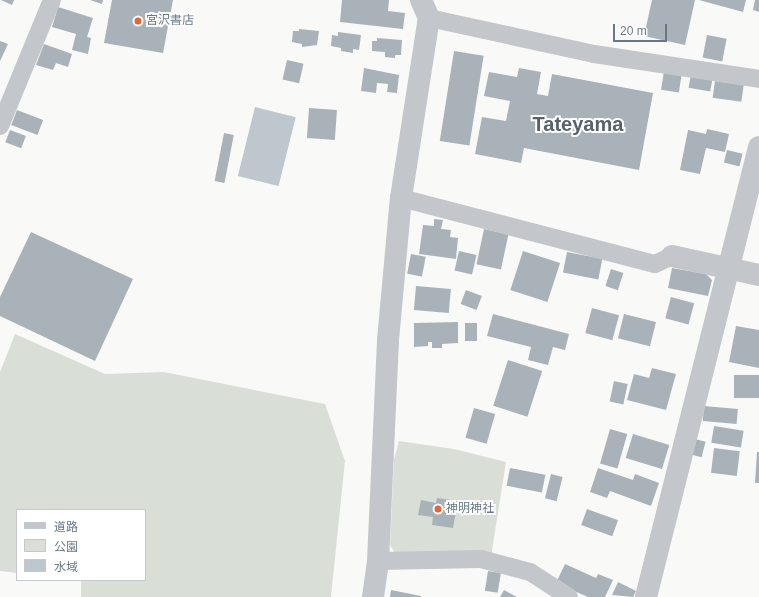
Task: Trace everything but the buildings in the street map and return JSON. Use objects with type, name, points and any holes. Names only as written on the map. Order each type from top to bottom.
[{"type":"street","points":[[0,126],[52,0]]},
{"type":"street","points":[[373,597],[378,561],[388,340],[401,198],[425,9],[594,54],[759,79]]},
{"type":"street","points":[[646,597],[759,147]]},
{"type":"street","points":[[401,198],[655,264],[672,256],[728,266],[745,273],[759,275]]},
{"type":"street","points":[[378,561],[481,559],[530,572],[569,597]]},
{"type":"green space","points":[[15,334],[105,374],[164,372],[325,404],[345,461],[331,597],[81,597],[81,581],[146,581],[146,509],[16,509],[16,573],[0,571],[0,372]]},
{"type":"green space","points":[[399,441],[454,449],[506,462],[491,557],[395,553],[390,545],[394,459]]},
{"type":"water","points":[[255,107],[296,117],[279,186],[238,176]]},
{"type":"place","name":"宮沢書店","points":[[138,21]]},
{"type":"place","name":"神明神社","points":[[438,509]]},
{"type":"district","name":"Tateyama","points":[[578,124]]}]
